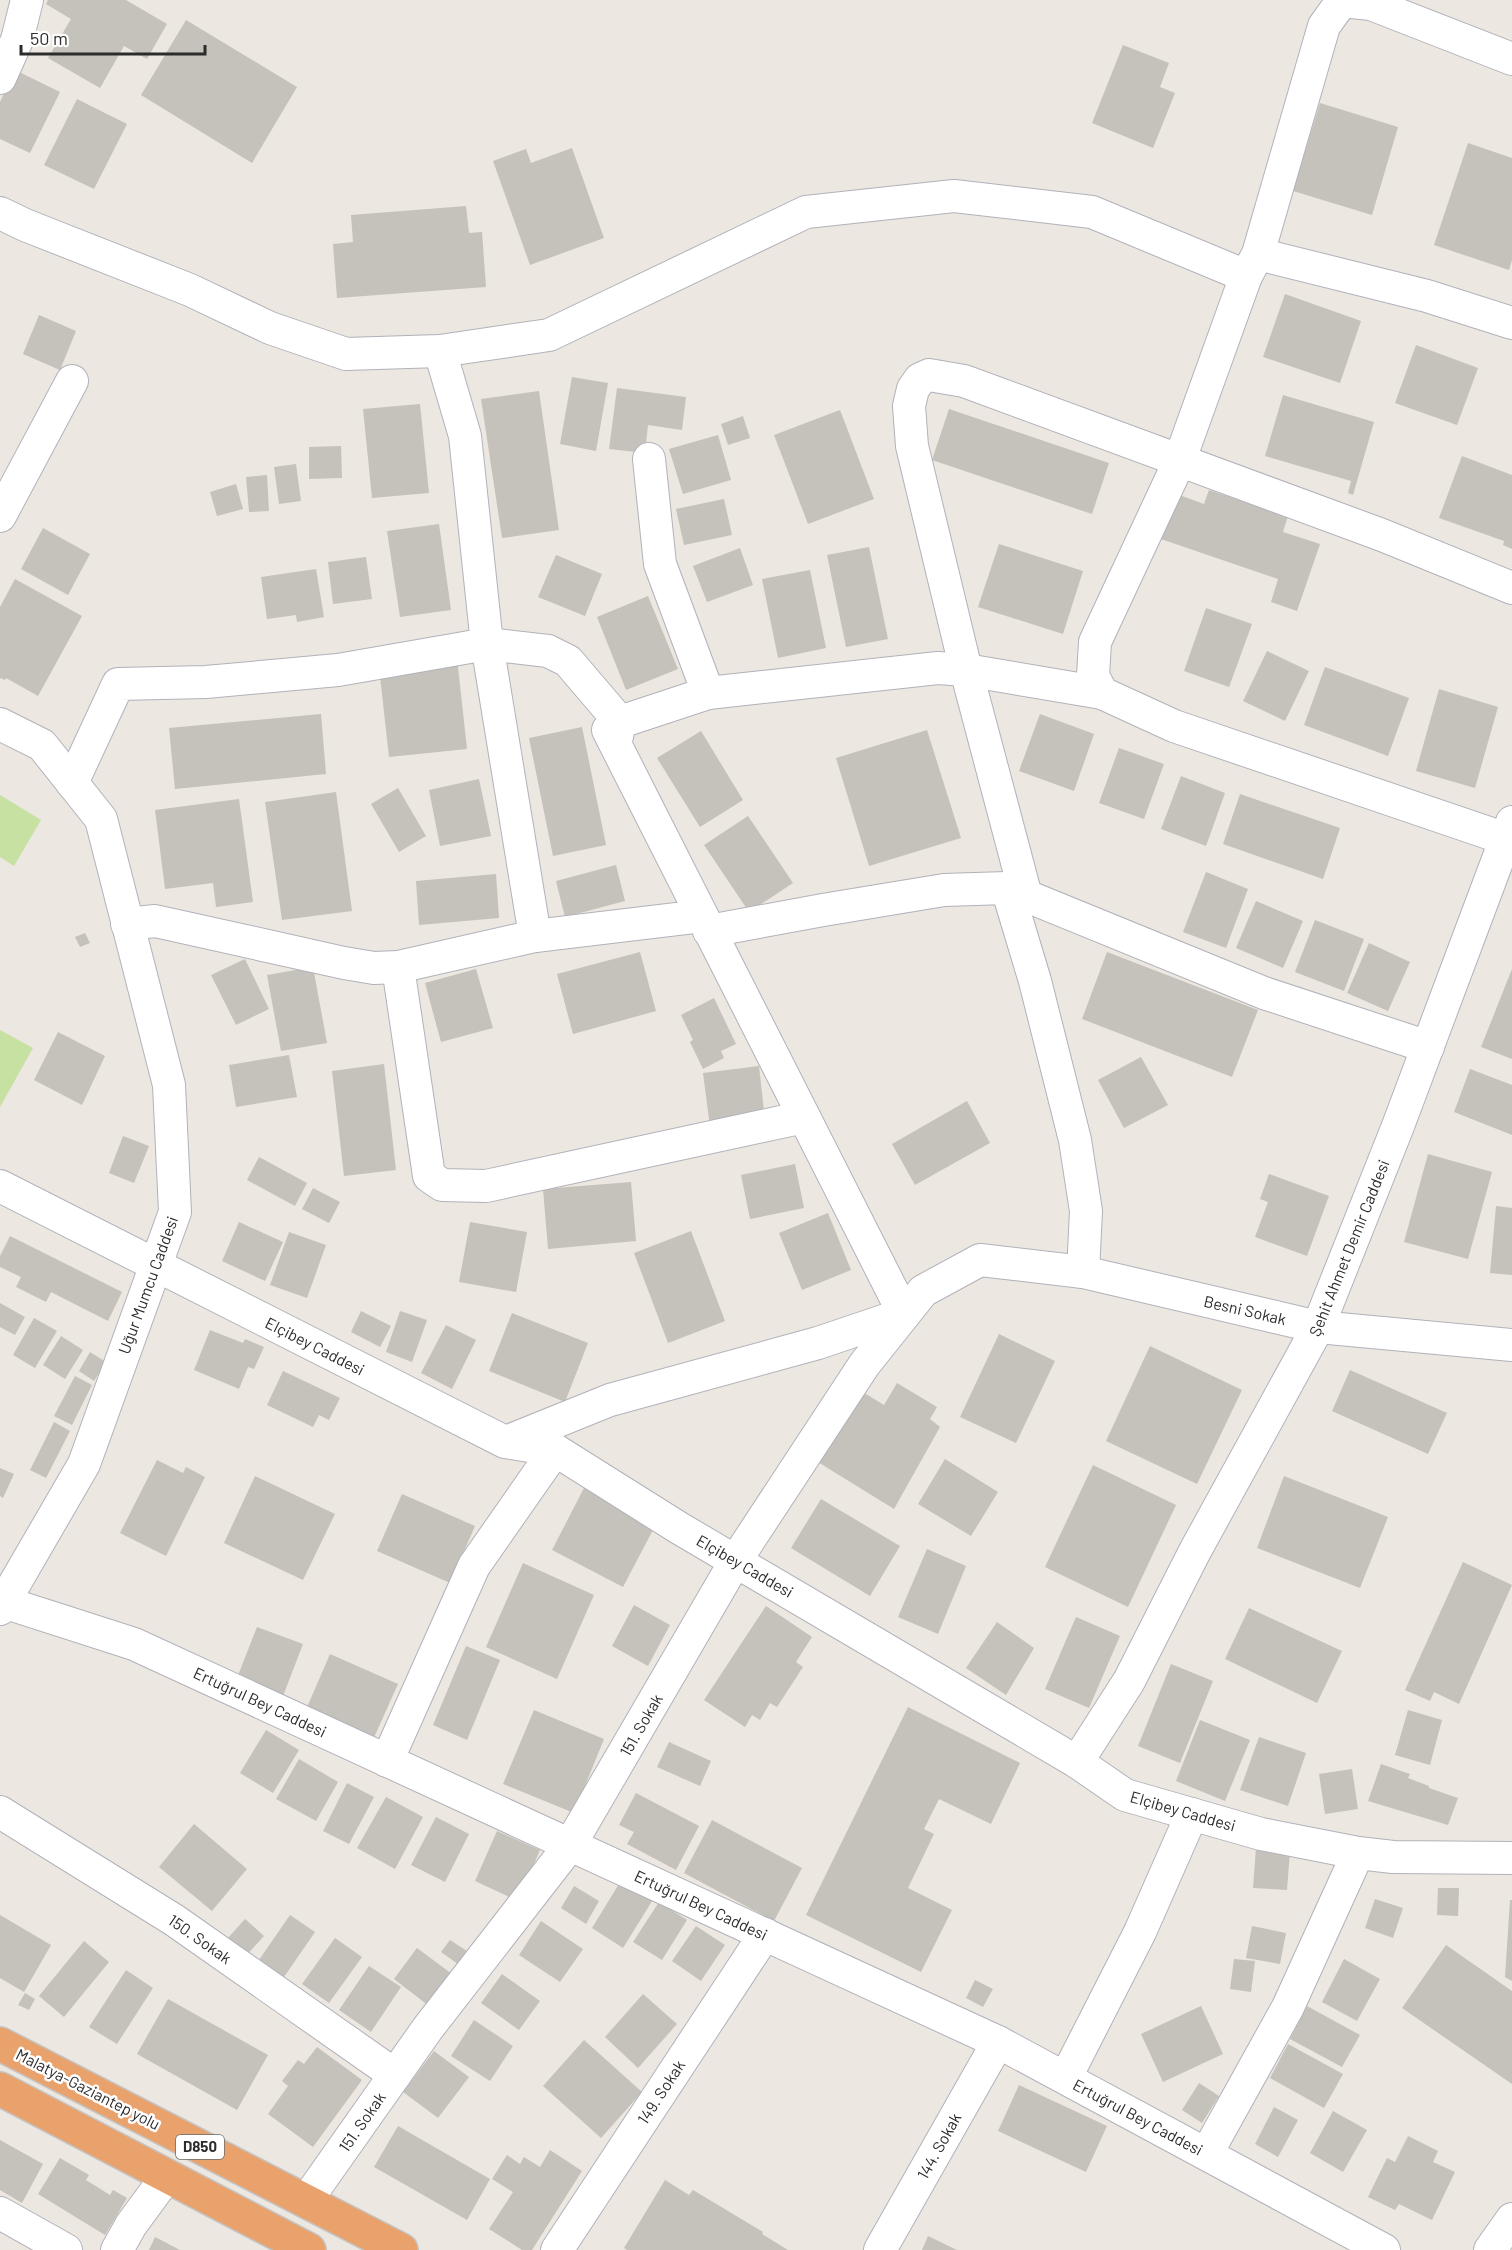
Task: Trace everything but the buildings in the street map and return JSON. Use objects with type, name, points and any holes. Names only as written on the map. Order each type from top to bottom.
[{"type":"highway","name":"Malatya-Gaziantep yolu","points":[[0,2044],[401,2250]]},
{"type":"highway","name":"D850","points":[[0,2089],[309,2250]]},
{"type":"street","points":[[0,78],[17,40],[27,0]]},
{"type":"street","points":[[1102,693],[1093,676],[1095,642],[1179,462],[1252,265],[1324,26],[1341,0],[1371,4],[1512,59]]},
{"type":"street","points":[[0,213],[190,290],[270,328],[346,354],[440,351],[549,335],[806,212],[954,196],[1092,212],[1252,265],[1427,296],[1512,322]]},
{"type":"street","points":[[440,351],[465,436],[487,644],[535,936]]},
{"type":"street","points":[[1083,1272],[1086,1211],[1075,1140],[1035,981],[966,670],[912,446],[909,406],[913,390],[920,379],[929,375],[964,381],[1382,535],[1512,588]]},
{"type":"street","points":[[0,516],[72,381]]},
{"type":"street","points":[[649,459],[660,564],[708,693]]},
{"type":"street","points":[[72,783],[118,684],[206,682],[338,670],[487,644],[548,651],[568,661],[618,733],[706,924],[904,1314],[818,1343],[610,1400],[505,1442]]},
{"type":"street","points":[[618,733],[708,693],[938,668],[966,670],[1102,693],[1174,726],[1510,834]]},
{"type":"street","name":"Uğur Mumcu Caddesi","points":[[0,724],[42,745],[101,819],[169,1085],[175,1212],[84,1464],[1,1604]]},
{"type":"street","name":"Şehit Ahmet Demir Caddesi","points":[[1077,1762],[1130,1681],[1196,1551],[1318,1327],[1510,834]]},
{"type":"street","points":[[127,924],[155,921],[374,968],[398,967],[535,936],[706,924],[823,910],[944,890],[1016,892],[1264,993],[1428,1047]]},
{"type":"street","points":[[398,967],[429,1176],[442,1185],[486,1186],[804,1117]]},
{"type":"street","name":"Elçibey Caddesi","points":[[0,1186],[505,1442],[555,1450],[679,1528],[1077,1762],[1125,1795],[1261,1834],[1358,1853],[1393,1857],[1512,1858]]},
{"type":"street","name":"Besni Sokak","points":[[980,1260],[1083,1272],[1318,1327],[1512,1345]]},
{"type":"street","name":"151. Sokak","points":[[306,2201],[428,2028],[570,1845],[736,1560],[864,1365],[922,1291],[980,1260]]},
{"type":"street","points":[[387,1761],[474,1566],[555,1450]]},
{"type":"street","name":"Ertuğrul Bey Caddesi","points":[[1,1604],[134,1644],[998,2042],[1384,2250]]},
{"type":"street","name":"150. Sokak","points":[[0,1812],[174,1920],[395,2075]]},
{"type":"street","points":[[1066,2077],[1140,1932],[1192,1814]]},
{"type":"street","points":[[1207,2153],[1288,2007],[1358,1853]]},
{"type":"street","name":"149. Sokak","points":[[557,2250],[765,1934]]},
{"type":"street","name":"144. Sokak","points":[[880,2250],[998,2042]]},
{"type":"street","points":[[117,2250],[131,2225],[167,2176]]},
{"type":"street","points":[[0,2213],[66,2250]]},
{"type":"street","points":[[1490,2250],[1512,2219]]},
{"type":"green space","points":[[0,795],[41,820],[14,866],[0,857]]},
{"type":"green space","points":[[0,1030],[33,1048],[0,1107]]}]
